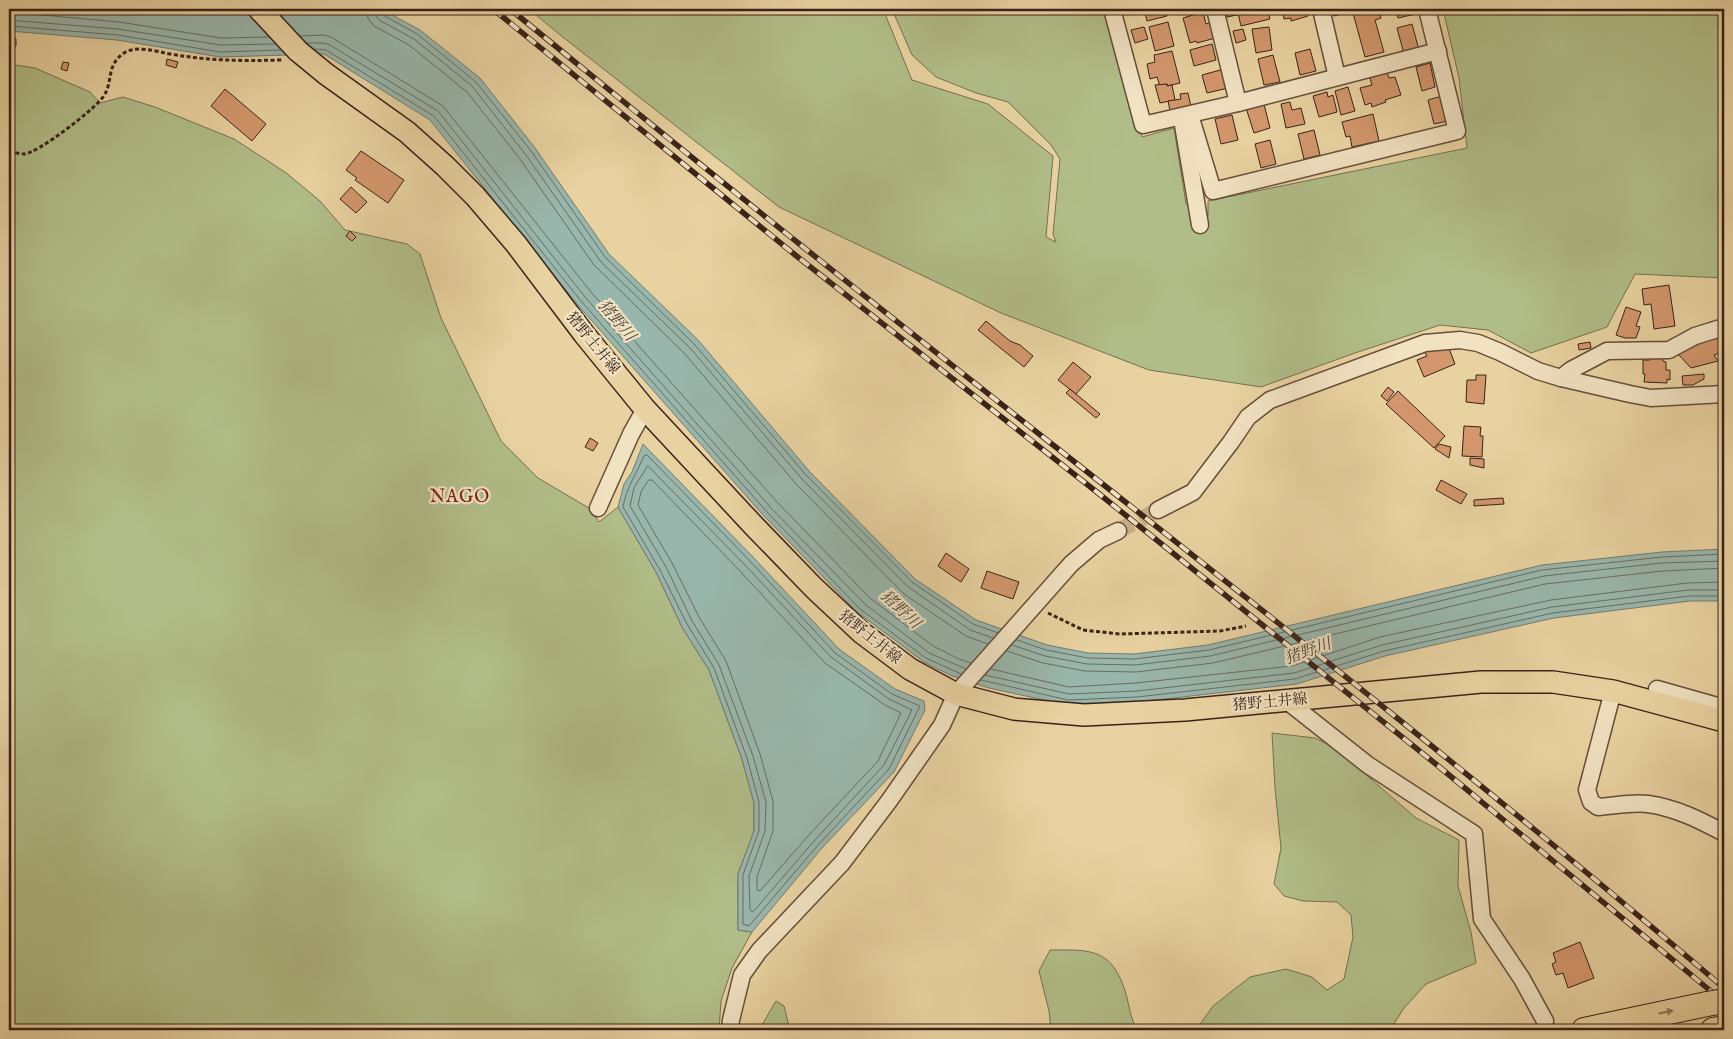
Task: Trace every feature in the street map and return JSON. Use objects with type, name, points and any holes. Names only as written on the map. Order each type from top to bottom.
[{"type":"highway","points":[[1584,1030],[1716,1002]]},
{"type":"highway","points":[[1712,1030],[1724,1028]]},
{"type":"main road","name":"猪野土井線","points":[[259,9],[301,54],[407,132],[475,196],[516,244],[584,334],[646,409],[814,588],[862,633],[910,670],[963,687],[1014,708],[1084,715],[1185,710],[1481,682],[1553,682],[1612,691],[1724,721]]},
{"type":"street","points":[[1112,9],[1143,125],[1238,103],[1438,51]]},
{"type":"street","points":[[1215,9],[1238,103]]},
{"type":"street","points":[[1320,9],[1337,77]]},
{"type":"street","points":[[1186,116],[1213,191],[1457,131],[1426,9]]},
{"type":"street","points":[[1186,116],[1200,225]]},
{"type":"street","points":[[1561,378],[1571,370],[1607,351],[1669,350],[1695,336],[1724,327]]},
{"type":"street","points":[[1158,510],[1193,492],[1248,416],[1270,400],[1425,343],[1460,340],[1478,343],[1538,371],[1651,398],[1724,394]]},
{"type":"street","points":[[598,508],[631,434],[646,409]]},
{"type":"street","points":[[730,1030],[742,975],[759,951],[842,863],[889,802],[942,725],[963,687],[1071,564],[1099,540],[1118,531]]},
{"type":"street","points":[[1657,689],[1724,708]]},
{"type":"street","points":[[1612,691],[1587,790],[1591,802],[1598,808],[1647,804],[1673,810],[1693,816],[1724,833]]},
{"type":"street","points":[[1287,701],[1368,765],[1474,834],[1482,919],[1522,979],[1545,1021]]},
{"type":"path","points":[[9,151],[24,154],[35,151],[84,116],[103,97],[111,68],[116,60],[126,52],[152,50],[232,62],[286,60],[301,54]]},
{"type":"path","points":[[1032,608],[1083,630],[1120,634],[1220,631],[1246,626]]},
{"type":"green space","points":[[529,9],[883,9],[912,80],[988,104],[1053,156],[1046,237],[1056,242],[1053,234],[1060,159],[1051,145],[1008,102],[976,93],[936,77],[912,55],[892,9],[1105,9],[1142,137],[1174,128],[1186,204],[1203,200],[1208,216],[1208,201],[1467,148],[1459,78],[1443,9],[1724,9],[1724,278],[1635,274],[1607,327],[1531,353],[1488,330],[1440,325],[1261,387],[1149,370],[1001,313],[779,207]]},
{"type":"green space","points":[[9,64],[35,68],[90,92],[100,103],[123,97],[155,107],[234,139],[285,172],[320,201],[345,230],[407,244],[420,254],[441,318],[501,441],[538,478],[589,508],[599,522],[618,507],[656,572],[682,627],[709,670],[742,759],[754,803],[754,831],[738,874],[738,930],[752,932],[732,968],[721,1001],[719,1030],[9,1030]]},
{"type":"green space","points":[[1272,733],[1315,738],[1335,748],[1416,818],[1459,840],[1458,886],[1471,932],[1476,963],[1426,984],[1404,1008],[1390,1030],[1196,1030],[1213,1006],[1250,977],[1286,969],[1312,977],[1327,990],[1344,979],[1353,937],[1351,915],[1337,902],[1303,901],[1284,896],[1274,884],[1281,848]]},
{"type":"green space","points":[[1050,950],[1075,950],[1095,953],[1111,964],[1123,985],[1132,1019],[1137,1030],[1051,1030],[1049,1011],[1039,971]]},
{"type":"green space","points":[[776,1001],[784,1006],[790,1030],[759,1030]]},
{"type":"water","name":"猪野川","points":[[9,9],[381,9],[420,30],[480,78],[535,148],[609,254],[698,340],[810,472],[915,579],[976,620],[1047,645],[1088,653],[1134,654],[1208,645],[1542,565],[1662,552],[1724,549],[1724,601],[1690,601],[1554,618],[1385,656],[1297,684],[1138,702],[1067,705],[989,688],[952,676],[924,662],[857,612],[763,515],[577,304],[430,120],[324,54],[220,57],[117,40],[9,31]]},
{"type":"water","points":[[643,444],[839,649],[895,689],[924,701],[925,710],[894,772],[822,848],[752,932],[738,930],[738,874],[754,831],[754,803],[742,759],[709,670],[682,627],[656,572],[618,507],[624,484],[632,472]]},
{"type":"building","points":[[1144,9],[1165,9],[1167,16],[1147,21]]},
{"type":"building","points":[[1224,9],[1236,9],[1237,15],[1227,17]]},
{"type":"building","points":[[1237,9],[1267,9],[1270,19],[1241,26]]},
{"type":"building","points":[[1278,9],[1306,9],[1308,16],[1291,21],[1291,18],[1284,19],[1283,13],[1279,14]]},
{"type":"building","points":[[1332,9],[1357,9],[1357,10],[1334,16]]},
{"type":"building","points":[[1368,9],[1378,9],[1381,18],[1375,20],[1384,52],[1365,57],[1353,13]]},
{"type":"building","points":[[1396,9],[1419,9],[1420,13],[1398,18]]},
{"type":"building","points":[[1203,12],[1206,24],[1215,21],[1219,37],[1190,43],[1183,18]]},
{"type":"building","points":[[1168,22],[1174,46],[1155,51],[1149,27]]},
{"type":"building","points":[[1412,24],[1419,50],[1404,54],[1397,28]]},
{"type":"building","points":[[1144,27],[1148,39],[1135,43],[1131,30]]},
{"type":"building","points":[[1269,27],[1272,50],[1256,53],[1252,29]]},
{"type":"building","points":[[1243,29],[1246,40],[1236,43],[1233,31]]},
{"type":"building","points":[[9,38],[16,39],[16,46],[9,46]]},
{"type":"building","points":[[1212,44],[1216,60],[1194,66],[1190,50]]},
{"type":"building","points":[[1310,49],[1316,71],[1300,75],[1295,53]]},
{"type":"building","points":[[1172,51],[1180,83],[1160,86],[1157,77],[1150,79],[1147,64],[1155,62],[1154,55]]},
{"type":"building","points":[[1273,55],[1280,82],[1264,85],[1258,59]]},
{"type":"building","points":[[167,59],[178,62],[176,68],[166,65]]},
{"type":"building","points":[[63,62],[69,63],[67,71],[61,69]]},
{"type":"building","points":[[1430,63],[1435,87],[1422,91],[1416,67]]},
{"type":"building","points":[[1224,69],[1228,88],[1207,93],[1202,75]]},
{"type":"building","points":[[1387,72],[1389,78],[1395,77],[1401,95],[1372,107],[1371,103],[1365,105],[1360,88],[1372,85],[1370,78]]},
{"type":"building","points":[[1167,84],[1167,86],[1172,85],[1175,100],[1160,103],[1155,85]]},
{"type":"building","points":[[1348,87],[1355,111],[1341,115],[1335,91]]},
{"type":"building","points":[[225,89],[266,124],[252,141],[211,106]]},
{"type":"building","points":[[1327,92],[1328,97],[1333,95],[1337,112],[1319,117],[1313,96]]},
{"type":"building","points":[[1188,93],[1191,107],[1171,115],[1168,101],[1181,99],[1180,94]]},
{"type":"building","points":[[1442,96],[1448,121],[1434,124],[1428,100]]},
{"type":"building","points":[[1290,102],[1292,110],[1301,108],[1305,124],[1286,128],[1281,104]]},
{"type":"building","points":[[1264,104],[1270,128],[1254,133],[1246,108]]},
{"type":"building","points":[[1373,114],[1379,141],[1352,147],[1350,136],[1346,137],[1342,122]]},
{"type":"building","points":[[1232,115],[1238,140],[1221,144],[1215,119]]},
{"type":"building","points":[[1314,130],[1320,155],[1304,159],[1298,134]]},
{"type":"building","points":[[1270,140],[1276,164],[1261,168],[1255,144]]},
{"type":"building","points":[[361,151],[404,180],[388,203],[355,180],[357,178],[346,170]]},
{"type":"building","points":[[351,187],[367,202],[356,213],[340,199]]},
{"type":"building","points":[[350,231],[356,237],[352,241],[346,236]]},
{"type":"building","points":[[1669,285],[1675,326],[1654,329],[1651,304],[1644,305],[1642,289]]},
{"type":"building","points":[[1626,307],[1641,312],[1636,326],[1640,327],[1636,338],[1625,338],[1616,335]]},
{"type":"building","points":[[986,321],[1010,341],[1020,345],[1033,356],[1024,367],[978,330]]},
{"type":"building","points":[[1721,336],[1724,352],[1714,355],[1718,361],[1691,368],[1678,354],[1698,342]]},
{"type":"building","points":[[1590,342],[1591,348],[1579,350],[1578,344]]},
{"type":"building","points":[[1448,346],[1455,364],[1424,377],[1417,360],[1427,356],[1424,351]]},
{"type":"building","points":[[1650,357],[1663,358],[1663,361],[1666,362],[1666,370],[1670,370],[1670,380],[1667,379],[1667,383],[1644,382],[1643,360],[1650,360]]},
{"type":"building","points":[[1073,362],[1091,377],[1076,394],[1058,380]]},
{"type":"building","points":[[1704,374],[1704,379],[1693,385],[1683,385],[1682,376]]},
{"type":"building","points":[[1476,375],[1486,375],[1484,404],[1466,402],[1467,380],[1476,380]]},
{"type":"building","points":[[1388,387],[1394,392],[1387,401],[1381,396]]},
{"type":"building","points":[[1070,389],[1100,414],[1096,418],[1066,393]]},
{"type":"building","points":[[1398,391],[1445,436],[1434,448],[1386,404]]},
{"type":"building","points":[[1464,426],[1481,427],[1480,436],[1483,436],[1482,457],[1462,456]]},
{"type":"building","points":[[590,438],[598,443],[593,451],[585,447]]},
{"type":"building","points":[[1439,444],[1451,447],[1449,458],[1435,449]]},
{"type":"building","points":[[1470,458],[1484,459],[1484,468],[1470,465]]},
{"type":"building","points":[[1441,480],[1467,494],[1461,504],[1436,490]]},
{"type":"building","points":[[1503,498],[1504,504],[1474,506],[1474,500]]},
{"type":"building","points":[[946,553],[969,569],[961,582],[938,566]]},
{"type":"building","points":[[987,571],[1019,582],[1013,599],[981,588]]},
{"type":"building","points":[[1580,942],[1594,978],[1568,988],[1563,973],[1556,975],[1552,964],[1556,962],[1553,953]]},
{"type":"tunnel","points":[[1118,531],[1158,510]]},
{"type":"railway","points":[[493,9],[794,254],[1098,493],[1437,765],[1724,1002]]},
{"type":"railway","points":[[510,9],[802,246],[1382,706],[1724,988]]},
{"type":"district","name":"NAGO","points":[[460,497]]}]
